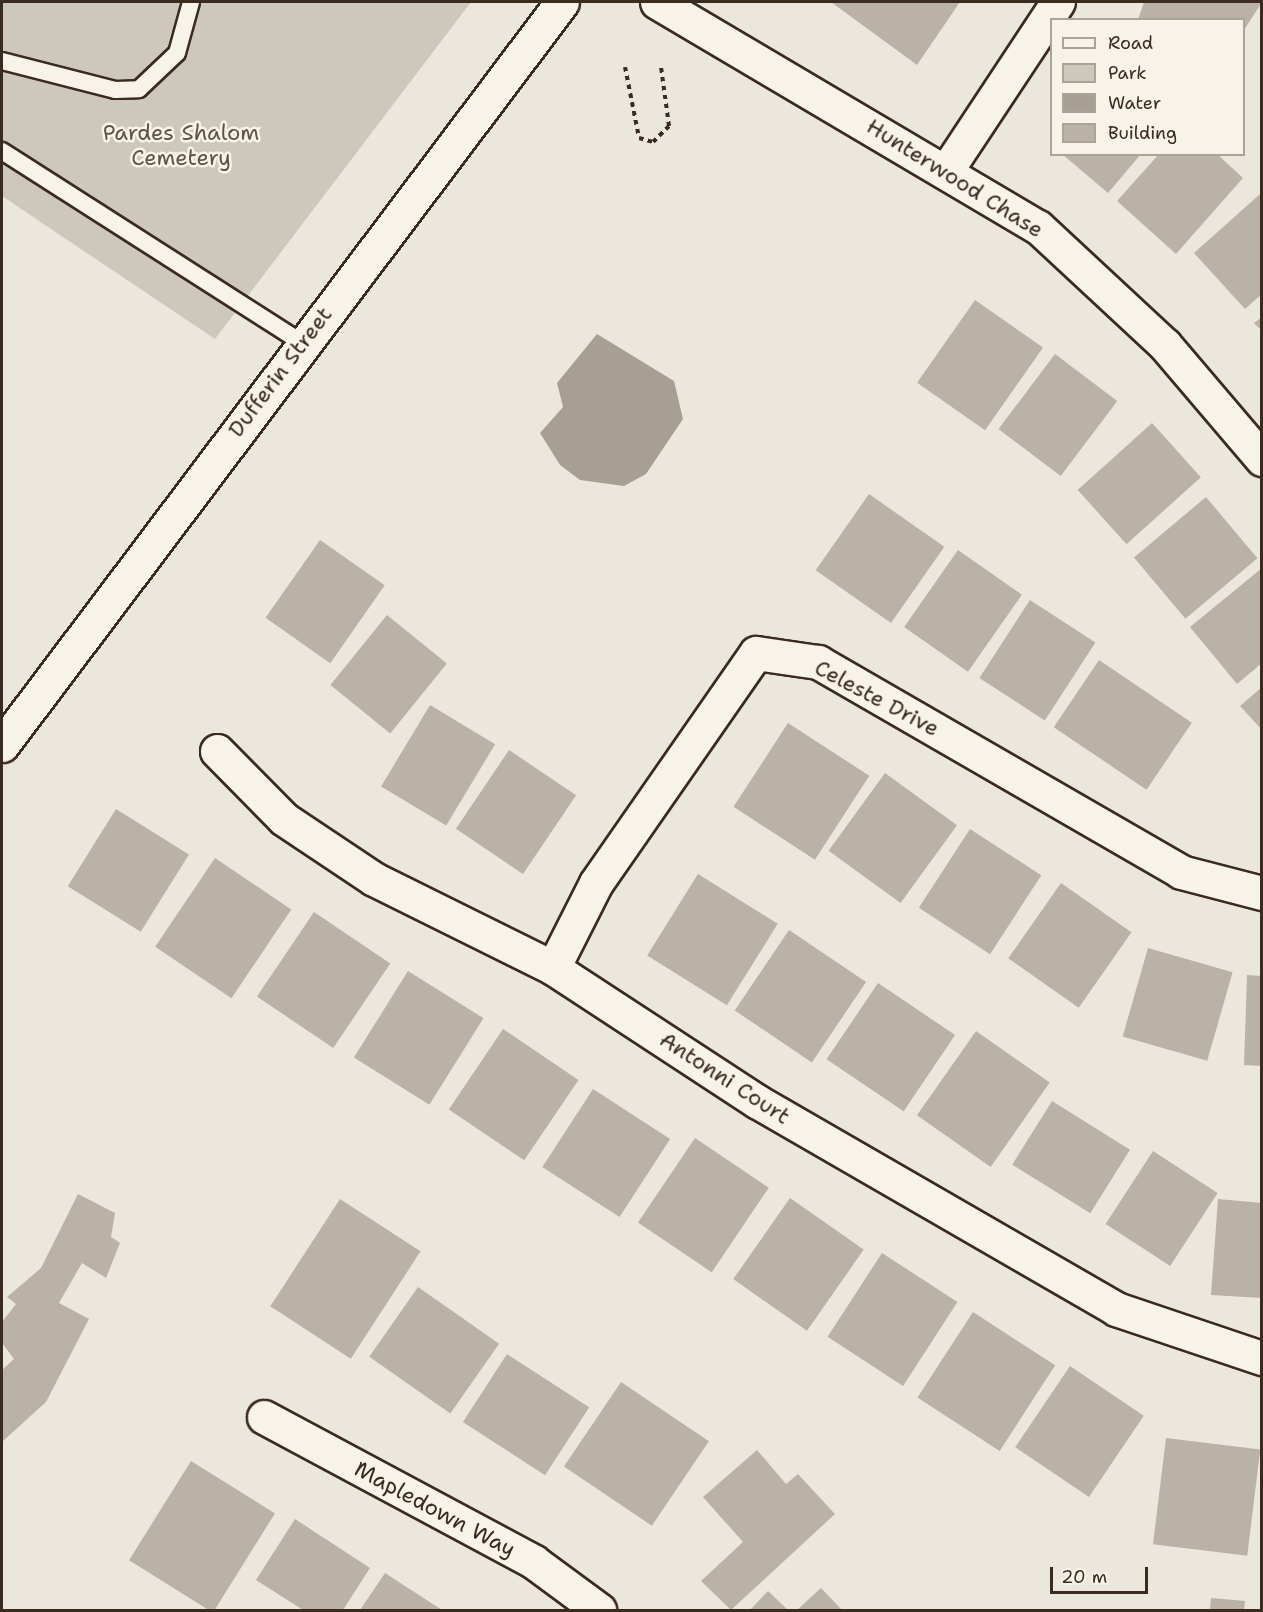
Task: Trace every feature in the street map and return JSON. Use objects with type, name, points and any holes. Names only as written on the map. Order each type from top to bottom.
[{"type":"street","name":"Dufferin Street","points":[[2,745],[302,343],[562,2]]},
{"type":"street","name":"Hunterwood Chase","points":[[657,2],[1038,227],[1165,345],[1262,459]]},
{"type":"street","points":[[946,171],[1058,2]]},
{"type":"street","name":"Celeste Drive","points":[[553,968],[596,883],[756,653],[818,662],[1181,872],[1262,893]]},
{"type":"street","name":"Antonni Court","points":[[217,751],[284,819],[374,879],[553,968],[758,1102],[1116,1309],[1262,1358]]},
{"type":"street","name":"Mapledown Way","points":[[264,1417],[534,1562],[599,1611]]},
{"type":"lane","points":[[2,60],[115,90],[139,89],[177,53],[191,2]]},
{"type":"lane","points":[[2,151],[302,343]]},
{"type":"path","points":[[625,67],[639,138],[654,142],[669,126],[661,67]]},
{"type":"green space","name":"Pardes Shalom Cemetery","points":[[2,2],[471,2],[215,339],[2,196]]},
{"type":"water","points":[[597,334],[674,381],[683,419],[646,474],[624,486],[580,480],[560,465],[540,433],[563,407],[557,383]]},
{"type":"building","points":[[831,2],[960,2],[917,65]]},
{"type":"building","points":[[1144,2],[1262,2],[1245,28],[1245,18],[1139,18]]},
{"type":"building","points":[[1064,156],[1139,156],[1108,193]]},
{"type":"building","points":[[1157,156],[1219,156],[1243,178],[1176,254],[1117,201]]},
{"type":"building","points":[[1260,194],[1262,294],[1245,309],[1194,253]]},
{"type":"building","points":[[975,300],[1043,348],[985,430],[917,383]]},
{"type":"building","points":[[1262,317],[1262,331],[1254,323]]},
{"type":"building","points":[[1055,354],[1117,401],[1061,476],[998,429]]},
{"type":"building","points":[[1152,423],[1201,477],[1127,544],[1078,490]]},
{"type":"building","points":[[869,494],[944,547],[891,623],[816,570]]},
{"type":"building","points":[[1206,497],[1257,558],[1185,619],[1134,557]]},
{"type":"building","points":[[320,540],[385,585],[330,663],[266,618]]},
{"type":"building","points":[[958,550],[1022,595],[968,672],[904,627]]},
{"type":"building","points":[[1262,568],[1262,663],[1237,684],[1190,627]]},
{"type":"building","points":[[1030,600],[1095,642],[1045,720],[979,678]]},
{"type":"building","points":[[387,615],[447,663],[390,733],[330,685]]},
{"type":"building","points":[[1099,660],[1192,723],[1147,790],[1054,727]]},
{"type":"building","points":[[1262,687],[1262,730],[1240,706]]},
{"type":"building","points":[[430,705],[495,744],[446,826],[381,786]]},
{"type":"building","points":[[788,723],[869,776],[815,860],[734,807]]},
{"type":"building","points":[[509,750],[576,795],[523,874],[456,829]]},
{"type":"building","points":[[885,773],[957,825],[901,903],[829,851]]},
{"type":"building","points":[[116,809],[189,855],[141,932],[68,886]]},
{"type":"building","points":[[970,829],[1041,875],[990,954],[919,908]]},
{"type":"building","points":[[215,858],[291,909],[231,998],[155,947]]},
{"type":"building","points":[[698,874],[778,924],[727,1005],[647,955]]},
{"type":"building","points":[[1061,883],[1131,932],[1079,1008],[1008,958]]},
{"type":"building","points":[[314,912],[390,963],[333,1048],[257,997]]},
{"type":"building","points":[[789,930],[866,982],[812,1062],[735,1010]]},
{"type":"building","points":[[1148,948],[1233,972],[1207,1061],[1123,1036]]},
{"type":"building","points":[[408,971],[483,1018],[429,1105],[354,1058]]},
{"type":"building","points":[[1247,975],[1262,976],[1262,1066],[1244,1065]]},
{"type":"building","points":[[878,983],[955,1035],[904,1111],[827,1059]]},
{"type":"building","points":[[503,1029],[578,1080],[524,1160],[449,1109]]},
{"type":"building","points":[[976,1031],[1050,1083],[991,1167],[917,1115]]},
{"type":"building","points":[[593,1089],[670,1139],[620,1217],[542,1167]]},
{"type":"building","points":[[1052,1101],[1130,1150],[1090,1213],[1012,1165]]},
{"type":"building","points":[[695,1138],[769,1188],[712,1272],[638,1223]]},
{"type":"building","points":[[1153,1151],[1218,1193],[1170,1266],[1106,1224]]},
{"type":"building","points":[[78,1194],[115,1213],[111,1237],[120,1243],[106,1278],[82,1263],[59,1303],[89,1319],[46,1402],[3,1441],[2,1370],[14,1359],[2,1343],[2,1322],[16,1304],[7,1297],[41,1268]]},
{"type":"building","points":[[790,1198],[864,1250],[807,1331],[733,1279]]},
{"type":"building","points":[[340,1199],[421,1251],[351,1359],[270,1306]]},
{"type":"building","points":[[1218,1199],[1262,1203],[1262,1298],[1211,1295]]},
{"type":"building","points":[[882,1253],[957,1302],[903,1386],[828,1337]]},
{"type":"building","points":[[418,1287],[499,1344],[450,1413],[369,1357]]},
{"type":"building","points":[[973,1312],[1055,1365],[1000,1451],[917,1398]]},
{"type":"building","points":[[507,1354],[589,1407],[545,1475],[463,1422]]},
{"type":"building","points":[[1070,1366],[1144,1416],[1089,1497],[1015,1447]]},
{"type":"building","points":[[621,1382],[709,1441],[652,1526],[564,1467]]},
{"type":"building","points":[[1166,1438],[1260,1450],[1247,1556],[1153,1544]]},
{"type":"building","points":[[757,1450],[786,1484],[798,1474],[835,1514],[731,1610],[701,1581],[743,1542],[703,1497]]},
{"type":"building","points":[[191,1461],[275,1513],[215,1610],[209,1610],[129,1560]]},
{"type":"building","points":[[295,1519],[370,1568],[343,1610],[303,1610],[256,1580]]},
{"type":"building","points":[[385,1573],[442,1610],[360,1610]]},
{"type":"building","points":[[821,1588],[842,1610],[797,1610]]},
{"type":"building","points":[[768,1591],[788,1610],[750,1610]]},
{"type":"building","points":[[1211,1598],[1245,1601],[1244,1610],[1210,1610]]}]
